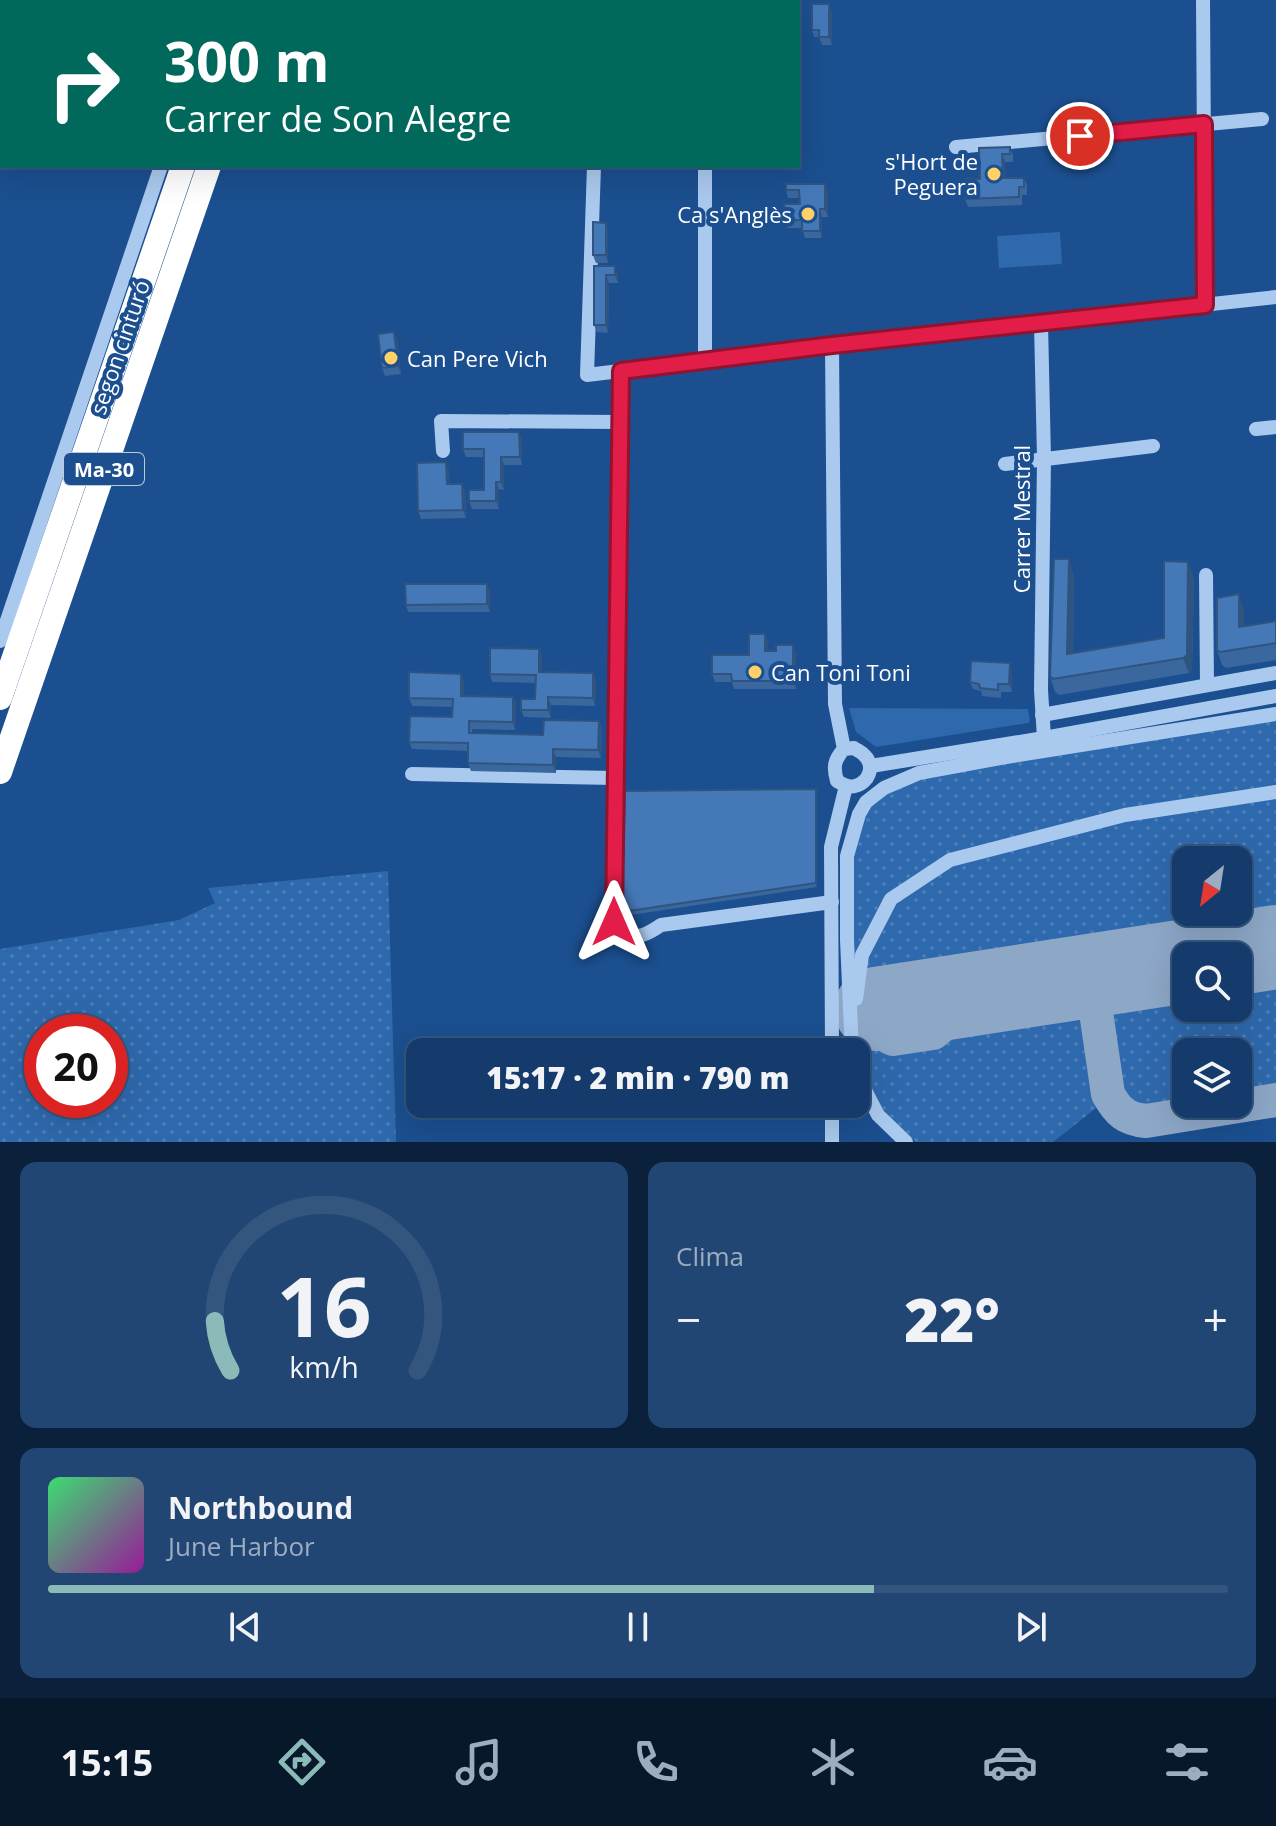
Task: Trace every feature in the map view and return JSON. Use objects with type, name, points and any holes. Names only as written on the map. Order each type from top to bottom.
[{"type":"highway","name":"segon cinturó","points":[[0,698],[182,168]]},
{"type":"highway","name":"segon cinturó","points":[[0,772],[208,168]]},
{"type":"street","points":[[1203,0],[1205,305]]},
{"type":"street","points":[[956,147],[1262,119]]},
{"type":"street","points":[[0,641],[160,168]]},
{"type":"street","points":[[594,168],[587,375],[1276,297]]},
{"type":"street","points":[[705,168],[705,361]]},
{"type":"street","name":"Carrer Mestral","points":[[1041,323],[1044,738]]},
{"type":"street","points":[[832,345],[835,704],[844,749]]},
{"type":"street","points":[[621,371],[614,922],[622,935],[633,938],[661,925],[832,902]]},
{"type":"street","points":[[443,451],[441,421],[621,422]]},
{"type":"street","points":[[1256,429],[1276,427]]},
{"type":"street","points":[[1005,464],[1153,446]]},
{"type":"street","points":[[1206,575],[1207,684]]},
{"type":"street","points":[[1042,715],[1276,673]]},
{"type":"street","points":[[871,766],[1276,696]]},
{"type":"street","points":[[851,1038],[847,856],[859,814],[866,802],[884,788],[919,773],[941,768],[1276,714]]},
{"type":"street","points":[[854,748],[866,757],[871,766],[868,776],[854,787],[837,781],[833,768],[844,749],[854,748]]},
{"type":"street","points":[[412,774],[615,778]]},
{"type":"street","points":[[832,1038],[831,847],[846,786]]},
{"type":"street","points":[[850,1033],[862,955],[891,899],[950,860],[1125,815],[1276,792]]},
{"type":"street","points":[[870,1100],[878,1115],[906,1142]]},
{"type":"street","points":[[832,1118],[832,1142]]},
{"type":"shaded area","points":[[1060,232],[1062,264],[999,268],[997,236]]},
{"type":"shaded area","points":[[849,708],[1028,709],[1030,721],[876,747],[856,732]]},
{"type":"shaded area","points":[[1276,714],[1276,926],[853,989],[846,880],[866,802],[919,773]]},
{"type":"shaded area","points":[[388,871],[396,1142],[0,1142],[0,949],[179,920],[215,903],[208,888]]},
{"type":"shaded area","points":[[1276,969],[1276,1088],[1252,1092],[1252,1038],[1172,1038],[1172,1105],[1147,1107],[1131,1101],[1117,1084],[1107,1018],[1111,1005],[1130,991],[1172,985],[1172,1022],[1252,1022],[1252,973]]},
{"type":"shaded area","points":[[1058,1003],[1076,1010],[1088,1025],[1100,1105],[1053,1142],[916,1142],[895,1124],[872,1091],[870,1052],[935,1042],[968,1015]]},
{"type":"building","points":[[812,4],[829,4],[829,37],[819,37],[819,30],[812,30]]},
{"type":"building","name":"s'Hort de Peguera","points":[[1010,147],[1010,154],[1002,154],[1003,178],[1024,178],[1024,187],[1019,187],[1019,197],[965,199],[965,179],[980,179],[979,148]]},
{"type":"building","name":"Ca s'Anglès","points":[[786,184],[825,184],[825,209],[820,209],[820,231],[802,231],[802,220],[785,220],[784,204],[800,204],[799,190],[786,190]]},
{"type":"building","points":[[593,222],[606,223],[606,255],[593,255]]},
{"type":"building","points":[[594,266],[615,266],[615,275],[606,275],[606,325],[594,325]]},
{"type":"building","name":"Can Pere Vich","points":[[394,332],[398,366],[382,368],[378,334]]},
{"type":"building","points":[[463,432],[519,432],[520,457],[501,457],[501,482],[496,482],[496,501],[469,501],[469,490],[484,490],[484,449],[463,449]]},
{"type":"building","points":[[446,462],[447,484],[462,484],[463,510],[418,511],[417,463]]},
{"type":"building","points":[[1054,559],[1069,559],[1067,654],[1164,638],[1164,561],[1188,562],[1187,655],[1053,679],[1050,676]]},
{"type":"building","points":[[405,584],[487,584],[487,604],[406,605]]},
{"type":"building","points":[[1239,594],[1239,627],[1276,621],[1276,643],[1217,650],[1217,598]]},
{"type":"building","name":"Can Toni Toni","points":[[749,634],[765,634],[765,651],[776,651],[776,645],[793,645],[793,681],[732,681],[731,674],[712,674],[712,655],[749,655]]},
{"type":"building","points":[[490,648],[539,649],[539,672],[593,673],[593,698],[548,697],[548,710],[521,710],[521,699],[535,699],[536,675],[490,674]]},
{"type":"building","points":[[971,661],[1010,663],[1009,684],[998,684],[998,690],[980,688],[979,684],[970,682]]},
{"type":"building","points":[[409,672],[461,674],[461,696],[513,697],[513,722],[469,721],[469,733],[543,735],[544,720],[599,721],[598,750],[553,749],[553,765],[468,763],[468,743],[409,742],[410,716],[452,717],[453,699],[409,698]]},
{"type":"building","points":[[816,789],[816,883],[622,912],[625,791]]},
{"type":"taxiway","points":[[1124,972],[1105,984],[1095,1005],[1108,1094],[1123,1114],[1146,1121],[1276,1100]]},
{"type":"taxiway","points":[[986,994],[940,1000],[907,991],[892,993],[880,1002],[876,1010],[876,1023],[883,1034],[893,1039],[933,1033],[972,1001],[986,994],[1060,982],[1080,989],[1095,1005]]},
{"type":"runway","points":[[1252,951],[1276,947]]},
{"type":"runway","points":[[876,1009],[1172,963]]},
{"type":"place","name":"s'Hort de Peguera","points":[[994,174]]},
{"type":"place","name":"Ca s'Anglès","points":[[808,214]]},
{"type":"place","name":"Can Pere Vich","points":[[391,358]]},
{"type":"place","name":"Can Toni Toni","points":[[755,672]]},
{"type":"route","points":[[614,922],[621,371],[1205,305],[1204,124],[1080,136]]}]
